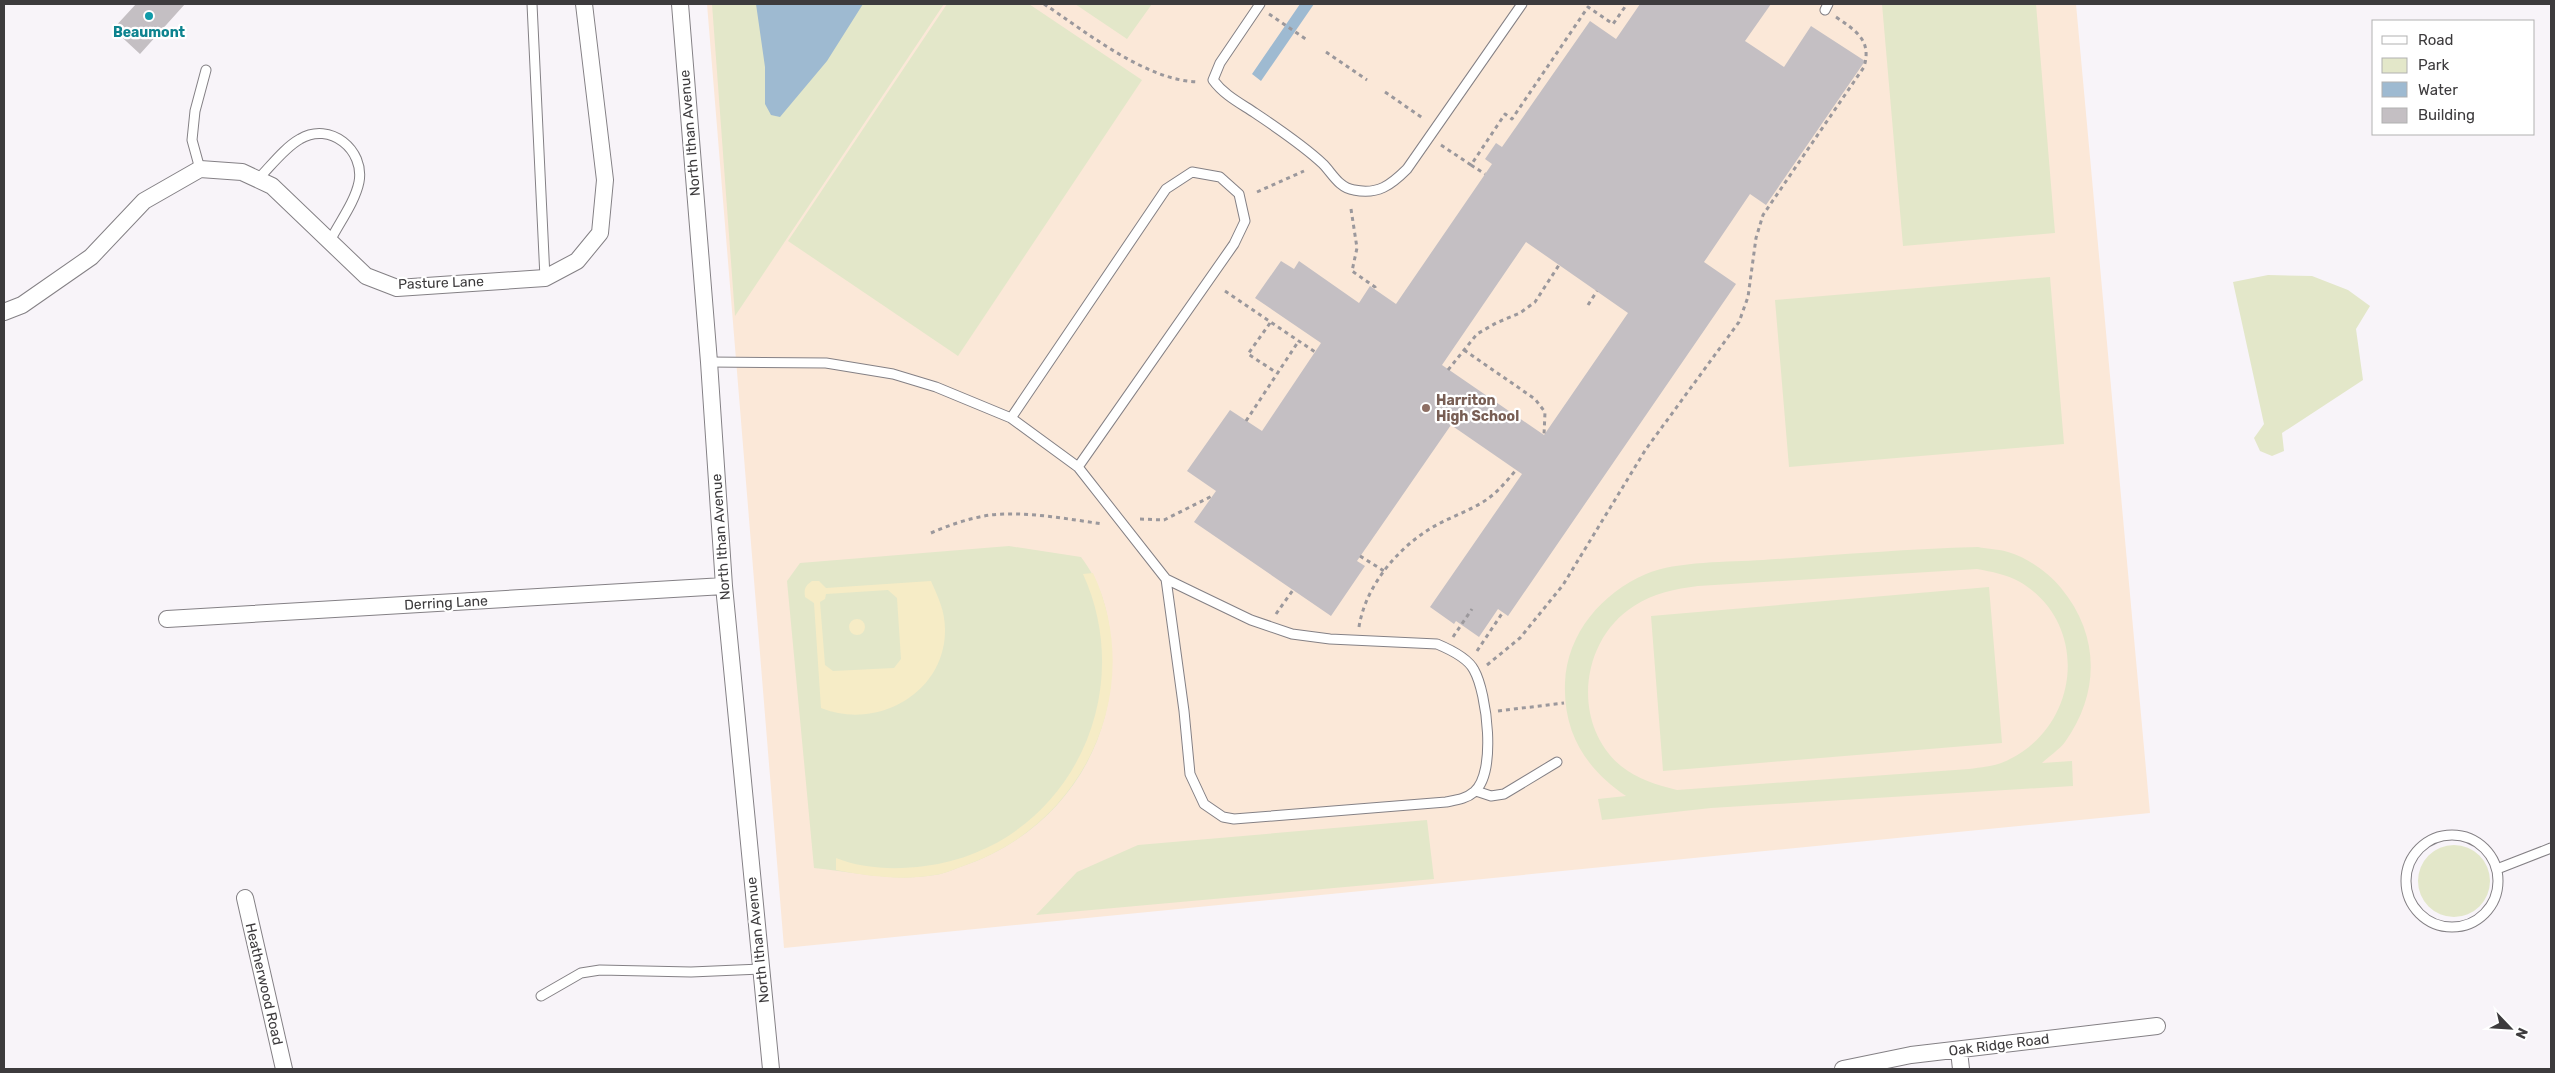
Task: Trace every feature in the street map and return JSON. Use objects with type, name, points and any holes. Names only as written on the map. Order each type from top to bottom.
[{"type":"street","name":"Pasture Lane","points":[[200,169],[242,172],[272,186],[366,276],[397,288],[544,278],[577,261],[600,233],[605,180],[584,4]]},
{"type":"street","name":"North Ithan Avenue","points":[[680,4],[709,362],[724,586],[771,1069]]},
{"type":"street","points":[[4,312],[22,305],[91,257],[144,201],[200,169]]},
{"type":"street","name":"Derring Lane","points":[[168,619],[724,586]]},
{"type":"street","name":"Heatherwood Road","points":[[245,898],[284,1069]]},
{"type":"street","name":"Oak Ridge Road","points":[[1843,1069],[1911,1055],[1959,1051],[2156,1026]]},
{"type":"street","points":[[1959,1051],[1961,1069]]},
{"type":"lane","points":[[532,4],[544,278]]},
{"type":"lane","points":[[1260,4],[1220,62],[1213,80],[1220,90],[1323,164],[1335,180],[1352,190],[1374,192],[1392,184],[1407,169],[1522,4]]},
{"type":"lane","points":[[200,169],[192,140],[195,111],[206,70]]},
{"type":"lane","points":[[258,179],[300,138],[313,134],[326,134],[339,138],[350,146],[357,158],[360,171],[358,184],[330,241]]},
{"type":"lane","points":[[1011,418],[1166,189],[1192,172],[1220,177],[1239,194],[1245,222],[1234,244],[1078,467]]},
{"type":"lane","points":[[709,362],[826,363],[893,374],[936,387],[1011,418],[1078,467],[1166,579],[1251,620],[1292,634],[1330,639],[1425,642],[1450,650],[1473,668],[1480,682],[1485,710],[1488,761],[1476,791],[1462,799],[1446,802],[1234,819],[1223,817],[1214,811],[1204,804],[1190,774],[1184,711],[1166,579]]},
{"type":"lane","points":[[1476,791],[1491,796],[1504,794],[1557,762]]},
{"type":"lane","points":[[2453,835],[2468,838],[2480,845],[2491,856],[2496,869],[2497,891],[2493,902],[2479,919],[2469,924],[2444,926],[2431,922],[2420,914],[2411,902],[2407,891],[2408,868],[2415,854],[2425,844],[2438,837],[2453,835]]},
{"type":"lane","points":[[2496,869],[2551,848]]},
{"type":"lane","points":[[541,996],[581,973],[600,970],[691,972],[761,969]]},
{"type":"path","points":[[1044,4],[1141,67],[1181,82],[1200,82]]},
{"type":"path","points":[[1471,164],[1505,114],[1512,119],[1588,7],[1613,24],[1627,4]]},
{"type":"path","points":[[1486,665],[1520,638],[1563,584],[1646,449],[1739,322],[1748,297],[1756,238],[1763,215],[1864,67],[1868,56],[1865,43],[1855,31],[1826,7]]},
{"type":"path","points":[[1269,14],[1307,40]]},
{"type":"path","points":[[1326,52],[1367,80]]},
{"type":"path","points":[[1385,92],[1425,120]]},
{"type":"path","points":[[1441,145],[1485,174]]},
{"type":"path","points":[[1257,192],[1304,171]]},
{"type":"path","points":[[1351,209],[1357,248],[1352,271],[1375,287],[1376,290]]},
{"type":"path","points":[[1448,370],[1477,334],[1496,323],[1520,313],[1535,302],[1559,265]]},
{"type":"path","points":[[1225,291],[1315,352]]},
{"type":"path","points":[[1588,305],[1597,291]]},
{"type":"path","points":[[1270,323],[1248,354],[1277,374]]},
{"type":"path","points":[[1246,421],[1298,342]]},
{"type":"path","points":[[1464,350],[1535,400],[1545,412],[1544,436]]},
{"type":"path","points":[[1359,628],[1362,607],[1384,571],[1403,549],[1429,529],[1484,502],[1516,470]]},
{"type":"path","points":[[1140,520],[1164,520],[1212,496]]},
{"type":"path","points":[[930,533],[950,525],[990,515],[1030,516],[1103,524]]},
{"type":"path","points":[[1360,556],[1384,571]]},
{"type":"path","points":[[1276,615],[1293,590]]},
{"type":"path","points":[[1453,638],[1472,609]]},
{"type":"path","points":[[1476,653],[1503,612]]},
{"type":"path","points":[[1498,711],[1564,703]]},
{"type":"shaded area","name":"Harriton High School","points":[[707,4],[2076,4],[2150,813],[784,948]]},
{"type":"green space","points":[[712,4],[944,4],[735,316]]},
{"type":"green space","points":[[947,4],[1029,4],[1142,80],[958,356],[788,241]]},
{"type":"green space","points":[[1075,4],[1152,4],[1127,39]]},
{"type":"green space","points":[[1882,4],[2036,4],[2055,233],[1903,246]]},
{"type":"green space","points":[[2268,275],[2312,276],[2348,290],[2370,306],[2356,329],[2363,380],[2282,433],[2284,451],[2272,456],[2260,451],[2254,438],[2264,424],[2233,282]]},
{"type":"green space","points":[[2050,277],[2064,444],[1789,467],[1775,300]]},
{"type":"green space","points":[[1009,546],[1081,557],[1094,577],[1103,598],[1111,644],[1111,681],[1105,717],[1093,750],[1076,781],[1054,808],[1028,832],[997,851],[945,873],[920,877],[889,877],[814,868],[787,581],[800,563]]},
{"type":"green space","points":[[1978,547],[2008,552],[2037,566],[2061,588],[2074,606],[2083,625],[2089,644],[2091,664],[2085,704],[2063,745],[2042,763],[2072,761],[2073,786],[1711,808],[1602,820],[1598,799],[1626,796],[1599,774],[1580,748],[1568,718],[1565,701],[1565,683],[1567,665],[1572,648],[1580,632],[1590,617],[1615,592],[1646,574],[1688,564]],"holes":[[[1977,569],[2015,579],[2043,600],[2058,622],[2066,647],[2068,673],[2062,699],[2051,722],[2033,743],[2010,759],[1990,766],[1969,769],[1677,790],[1647,781],[1621,766],[1605,748],[1594,728],[1589,706],[1589,683],[1593,660],[1602,639],[1616,621],[1634,606],[1649,598],[1673,590],[1698,586]]]},
{"type":"green space","points":[[1989,587],[2002,743],[1663,771],[1651,616]]},
{"type":"green space","points":[[1427,820],[1434,879],[1036,915],[1077,872],[1138,845]]},
{"type":"green space","points":[[2454,845],[2468,848],[2480,855],[2487,867],[2490,881],[2487,895],[2480,907],[2468,914],[2454,917],[2440,914],[2428,907],[2421,895],[2418,881],[2421,867],[2428,855],[2440,848]]},
{"type":"sand","points":[[1093,573],[1108,617],[1113,662],[1108,705],[1094,747],[1073,785],[1044,818],[1008,845],[950,871],[922,877],[897,878],[836,870],[836,858],[880,868],[902,868],[925,866],[974,853],[1016,830],[1051,799],[1078,760],[1095,717],[1102,670],[1098,622],[1083,574]]},
{"type":"sand","points":[[812,581],[819,581],[826,588],[931,581],[939,598],[945,629],[942,652],[934,672],[921,688],[904,701],[885,710],[864,714],[842,714],[821,708],[814,603],[805,597],[806,588]],"holes":[[[888,590],[897,598],[901,659],[894,668],[833,671],[825,665],[820,602],[825,599],[826,594]]]},
{"type":"sand","points":[[854,619],[860,619],[865,624],[863,633],[854,635],[849,630],[849,624]]},
{"type":"water","points":[[756,4],[863,4],[827,61],[780,117],[771,115],[765,104],[765,67]]},
{"type":"water","points":[[1300,4],[1314,4],[1261,81],[1252,74]]},
{"type":"building","name":"Beaumont","points":[[136,4],[185,4],[140,54],[113,29]]},
{"type":"building","points":[[1640,4],[1771,4],[1745,41],[1784,67],[1811,26],[1865,61],[1766,205],[1750,194],[1704,262],[1736,284],[1508,616],[1498,609],[1479,637],[1456,621],[1454,624],[1430,607],[1522,474],[1451,425],[1357,561],[1365,566],[1331,616],[1194,522],[1216,491],[1187,471],[1230,410],[1262,431],[1321,343],[1255,298],[1281,261],[1294,269],[1299,261],[1359,303],[1370,286],[1396,304],[1492,164],[1485,159],[1496,143],[1502,147],[1590,21],[1616,39]],"holes":[[[1526,242],[1628,313],[1544,435],[1442,365]]]},
{"type":"place","name":"Beaumont","points":[[149,16]]},
{"type":"place","name":"Harriton High School","points":[[1426,408]]}]
